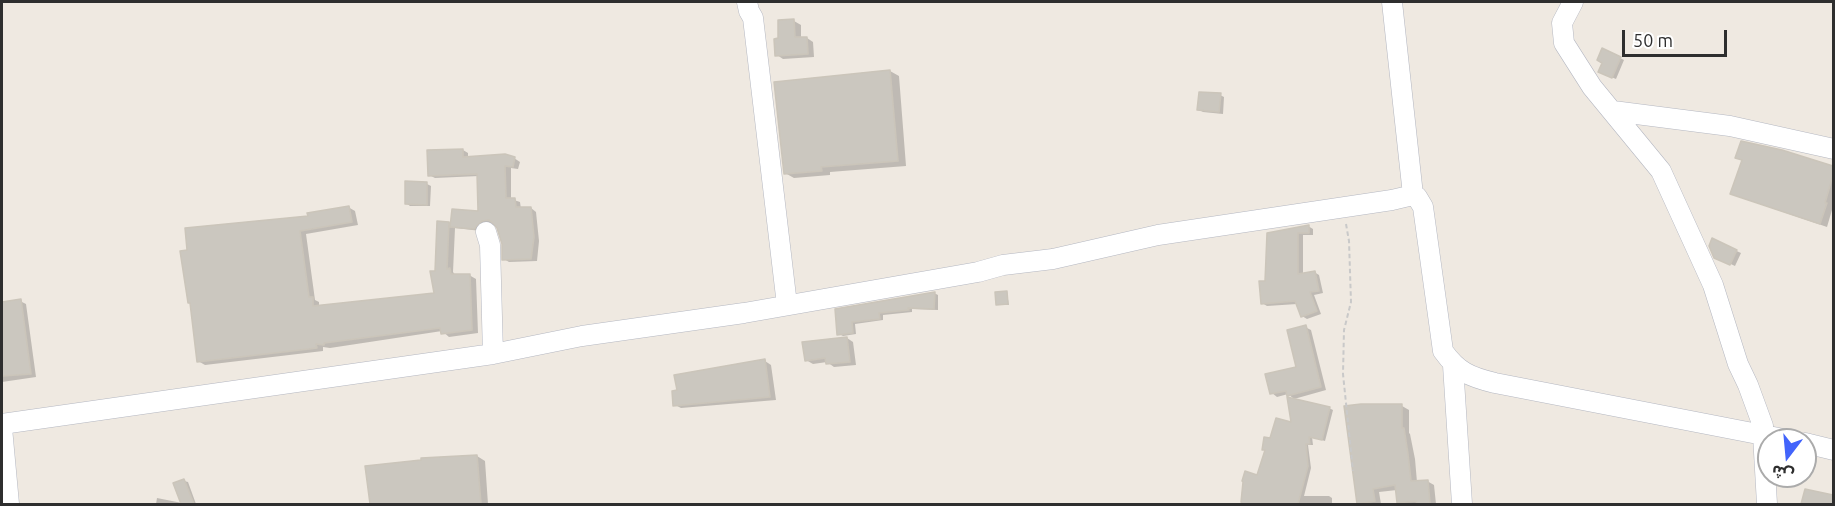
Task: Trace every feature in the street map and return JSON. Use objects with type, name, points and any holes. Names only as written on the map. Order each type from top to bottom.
[{"type":"street","points":[[747,2],[748,11],[753,18],[787,304]]},
{"type":"street","points":[[1392,2],[1413,195]]},
{"type":"street","points":[[1573,2],[1562,23],[1564,43],[1592,87],[1661,171],[1713,285],[1738,364],[1763,428]]},
{"type":"street","points":[[1613,111],[1730,126],[1833,149]]},
{"type":"street","points":[[9,504],[2,426],[493,354],[582,336],[715,318],[969,274],[1003,265],[1053,259],[1158,235],[1343,208],[1413,195],[1423,207],[1443,351],[1453,364],[1476,378],[1495,383],[1757,434]]},
{"type":"street","points":[[486,232],[490,245],[493,354]]},
{"type":"street","points":[[1453,364],[1462,504]]},
{"type":"street","points":[[1817,446],[1833,450]]},
{"type":"street","points":[[1766,488],[1767,504]]},
{"type":"path","points":[[1343,208],[1349,241],[1351,302],[1344,330],[1343,374],[1353,471]]},
{"type":"building","points":[[794,19],[795,37],[807,37],[808,54],[775,56],[774,39],[778,38],[778,20]]},
{"type":"building","points":[[1602,48],[1621,57],[1612,78],[1598,72],[1602,63],[1597,60]]},
{"type":"building","points":[[890,70],[898,161],[821,167],[822,171],[784,174],[774,82]]},
{"type":"building","points":[[1199,92],[1221,93],[1219,112],[1197,110]]},
{"type":"building","points":[[1741,141],[1782,150],[1833,166],[1833,175],[1825,203],[1827,203],[1820,224],[1730,194],[1742,160],[1735,158]]},
{"type":"building","points":[[463,149],[463,157],[505,154],[515,157],[513,167],[505,166],[506,198],[515,198],[516,207],[531,207],[534,237],[531,259],[502,260],[502,244],[497,228],[489,220],[482,221],[474,229],[450,227],[452,209],[478,211],[477,174],[428,176],[427,150]]},
{"type":"building","points":[[405,181],[427,182],[427,205],[405,204]]},
{"type":"building","points":[[349,206],[352,222],[300,231],[309,297],[313,297],[313,306],[434,293],[430,271],[435,271],[437,221],[449,222],[447,269],[450,268],[451,274],[470,274],[472,330],[441,334],[440,328],[324,343],[324,345],[316,344],[317,348],[197,362],[190,303],[188,303],[180,251],[187,250],[185,228],[308,216],[307,213]]},
{"type":"building","points":[[1309,225],[1309,233],[1298,233],[1298,274],[1315,271],[1319,291],[1310,292],[1317,311],[1301,317],[1295,301],[1261,304],[1259,281],[1265,281],[1267,233]]},
{"type":"building","points":[[1712,238],[1737,250],[1730,265],[1714,258],[1709,246]]},
{"type":"building","points":[[1007,291],[1008,304],[996,305],[995,292]]},
{"type":"building","points":[[935,292],[934,309],[908,308],[909,310],[879,313],[880,319],[852,322],[853,333],[837,335],[835,309]]},
{"type":"building","points":[[21,299],[31,374],[2,376],[2,302]]},
{"type":"building","points":[[1306,325],[1321,387],[1287,396],[1286,391],[1270,394],[1265,374],[1296,367],[1287,330]]},
{"type":"building","points":[[847,337],[850,362],[826,364],[825,358],[805,361],[802,342]]},
{"type":"building","points":[[765,359],[770,397],[673,406],[672,391],[677,390],[674,375]]},
{"type":"building","points":[[1287,397],[1330,407],[1322,440],[1309,437],[1310,444],[1306,444],[1308,466],[1298,504],[1242,504],[1242,481],[1245,471],[1257,475],[1265,450],[1262,450],[1264,437],[1270,438],[1276,418],[1291,422]]},
{"type":"building","points":[[1402,404],[1402,428],[1404,428],[1411,481],[1428,480],[1430,504],[1417,504],[1416,501],[1397,503],[1395,485],[1373,489],[1375,501],[1357,504],[1344,406]]},
{"type":"building","points":[[477,455],[481,504],[370,504],[365,466],[421,460],[421,458]]},
{"type":"building","points":[[184,479],[194,504],[181,504],[173,483]]},
{"type":"building","points":[[1805,489],[1833,495],[1833,504],[1801,504]]}]
